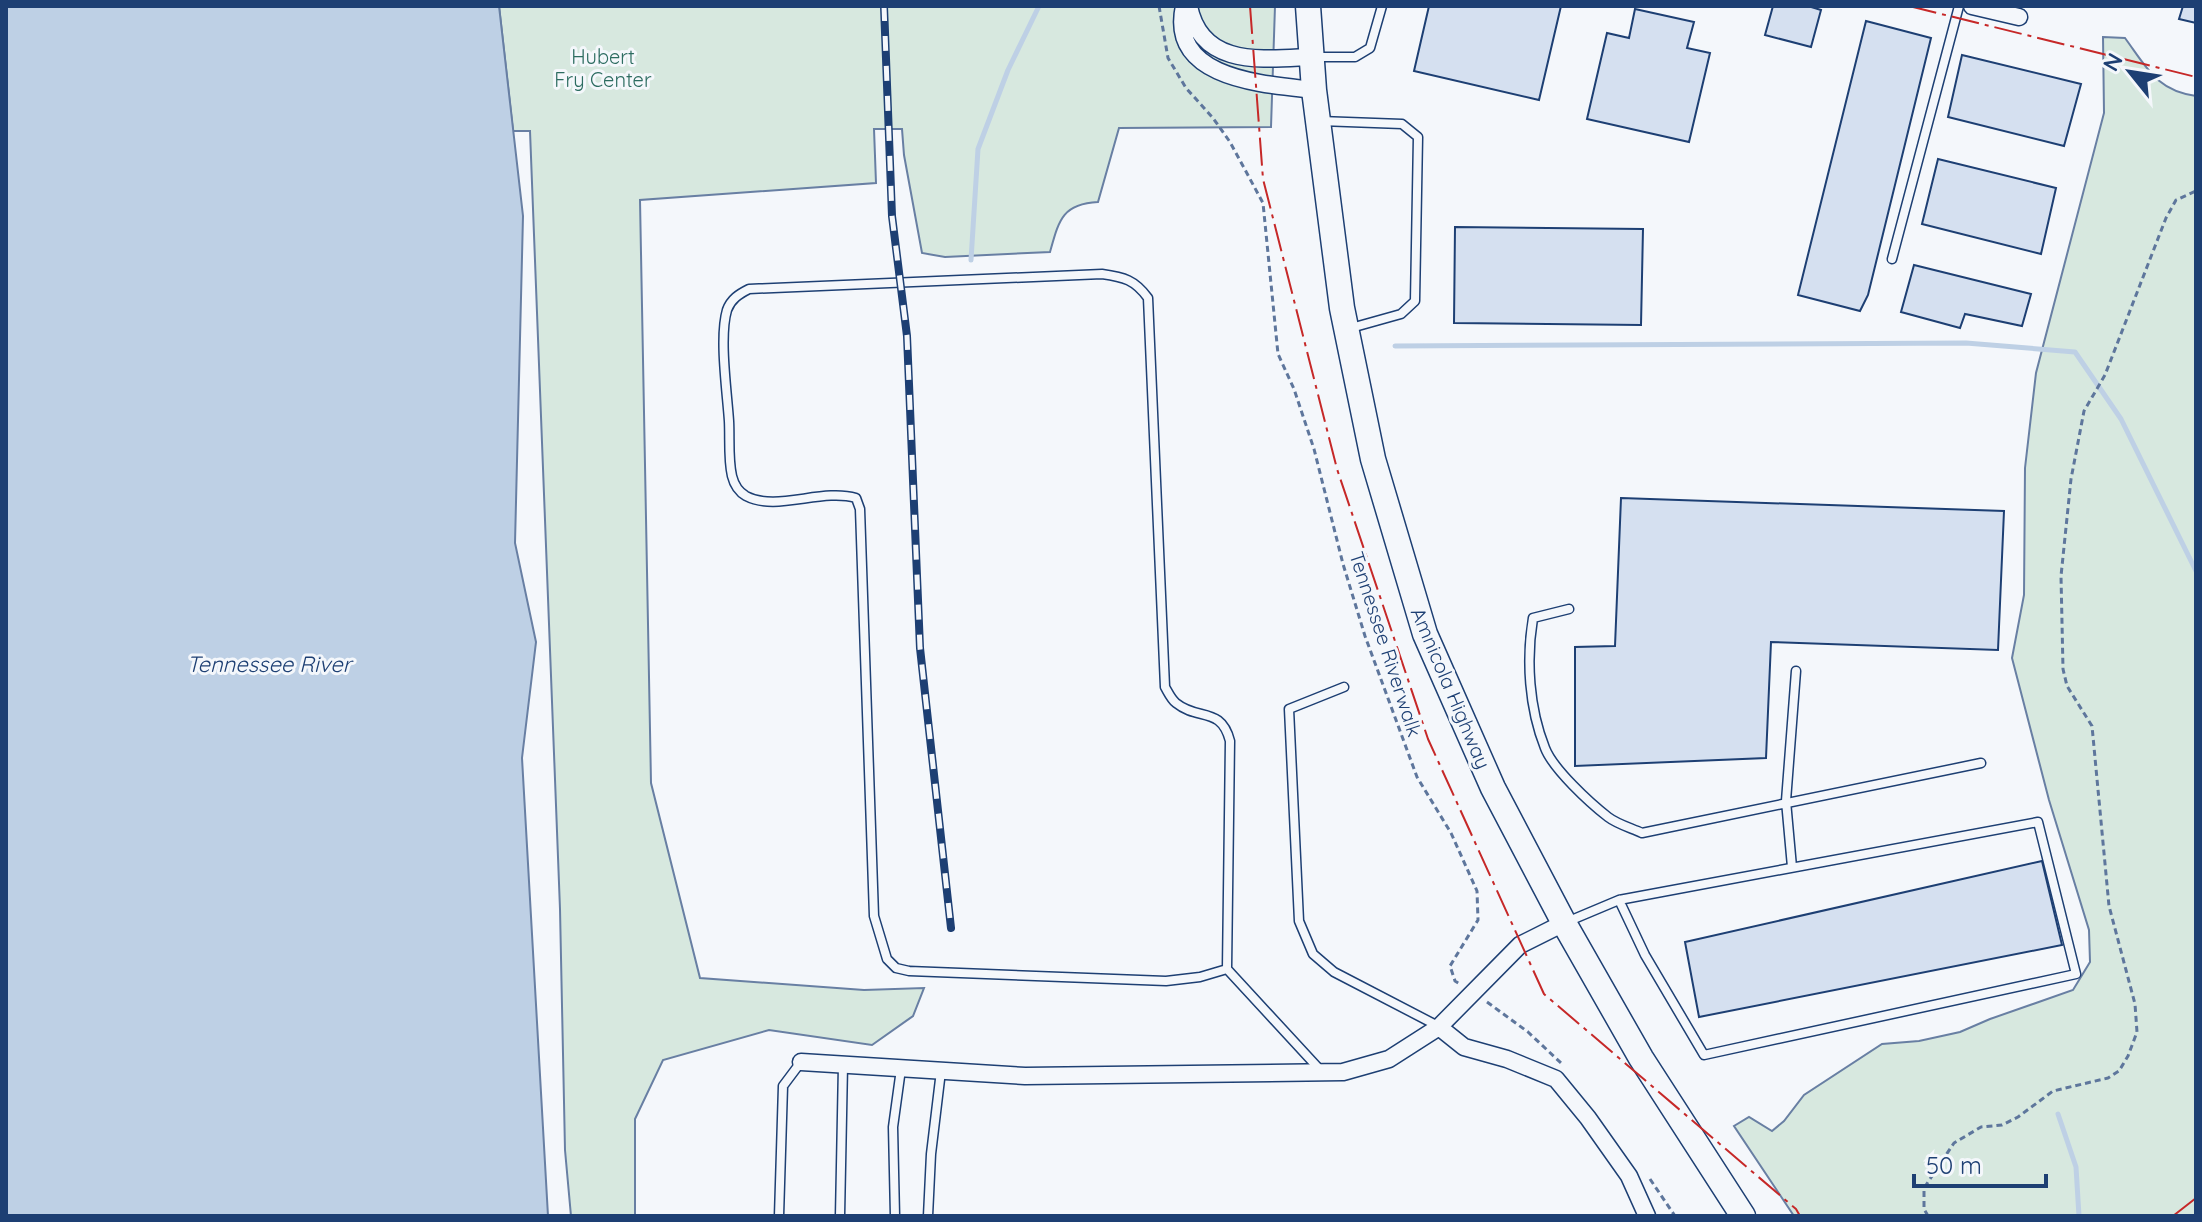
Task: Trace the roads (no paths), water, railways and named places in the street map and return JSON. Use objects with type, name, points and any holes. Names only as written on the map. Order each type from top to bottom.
[{"type":"main road","name":"Amnicola Highway","points":[[1308,6],[1317,121],[1346,329],[1373,459],[1425,634],[1493,788],[1564,923],[1641,1058],[1743,1216]]},
{"type":"street","points":[[1187,6],[1202,35],[1237,58],[1311,57]]},
{"type":"street","points":[[1187,6],[1182,30],[1189,47],[1208,66],[1236,79],[1314,90]]},
{"type":"street","points":[[1972,6],[2019,17]]},
{"type":"street","points":[[801,1062],[1025,1076],[1343,1072],[1389,1059],[1439,1027],[1520,945],[1564,923]]},
{"type":"street","points":[[1439,1027],[1464,1047],[1507,1059],[1556,1079],[1629,1176],[1647,1216]]},
{"type":"lane","points":[[1311,57],[1355,57],[1370,48],[1382,6]]},
{"type":"lane","points":[[1892,259],[1959,6]]},
{"type":"lane","points":[[1317,121],[1402,124],[1418,137],[1415,301],[1401,314],[1346,329]]},
{"type":"lane","points":[[1227,969],[1200,977],[1166,981],[1101,980],[928,974],[896,968],[887,959],[874,916],[860,509],[856,498],[844,495],[765,500],[743,495],[736,486],[731,464],[724,328],[729,305],[738,294],[749,289],[1102,274],[1125,277],[1139,286],[1148,298],[1165,687],[1175,702],[1211,715],[1226,726],[1230,741],[1227,969],[1323,1073]]},
{"type":"lane","points":[[1569,609],[1533,618],[1527,651],[1534,707],[1545,750],[1609,819],[1642,833],[1981,763]]},
{"type":"lane","points":[[1792,867],[1786,801],[1796,671]]},
{"type":"lane","points":[[1344,687],[1289,709],[1299,921],[1313,954],[1322,963],[1439,1027]]},
{"type":"lane","points":[[1564,923],[1619,900],[2038,822],[2076,974],[1704,1055],[1645,955],[1619,900]]},
{"type":"lane","points":[[779,1216],[783,1086],[801,1062]]},
{"type":"lane","points":[[840,1216],[843,1065]]},
{"type":"lane","points":[[895,1216],[893,1127],[901,1069]]},
{"type":"lane","points":[[928,1216],[931,1154],[941,1071]]},
{"type":"water","name":"Tennessee River","points":[[6,6],[499,6],[523,216],[515,543],[536,642],[522,758],[548,1216],[6,1216]]},
{"type":"waterway","points":[[971,260],[978,149],[1008,70],[1039,6]]},
{"type":"waterway","points":[[1395,346],[1966,343],[2075,352],[2121,419],[2196,571]]},
{"type":"waterway","points":[[2058,1114],[2076,1167],[2079,1216]]},
{"type":"railway","points":[[884,6],[892,216],[907,336],[920,648],[951,928]]},
{"type":"park label","name":"Hubert Fry Center","points":[[603,68]]}]
